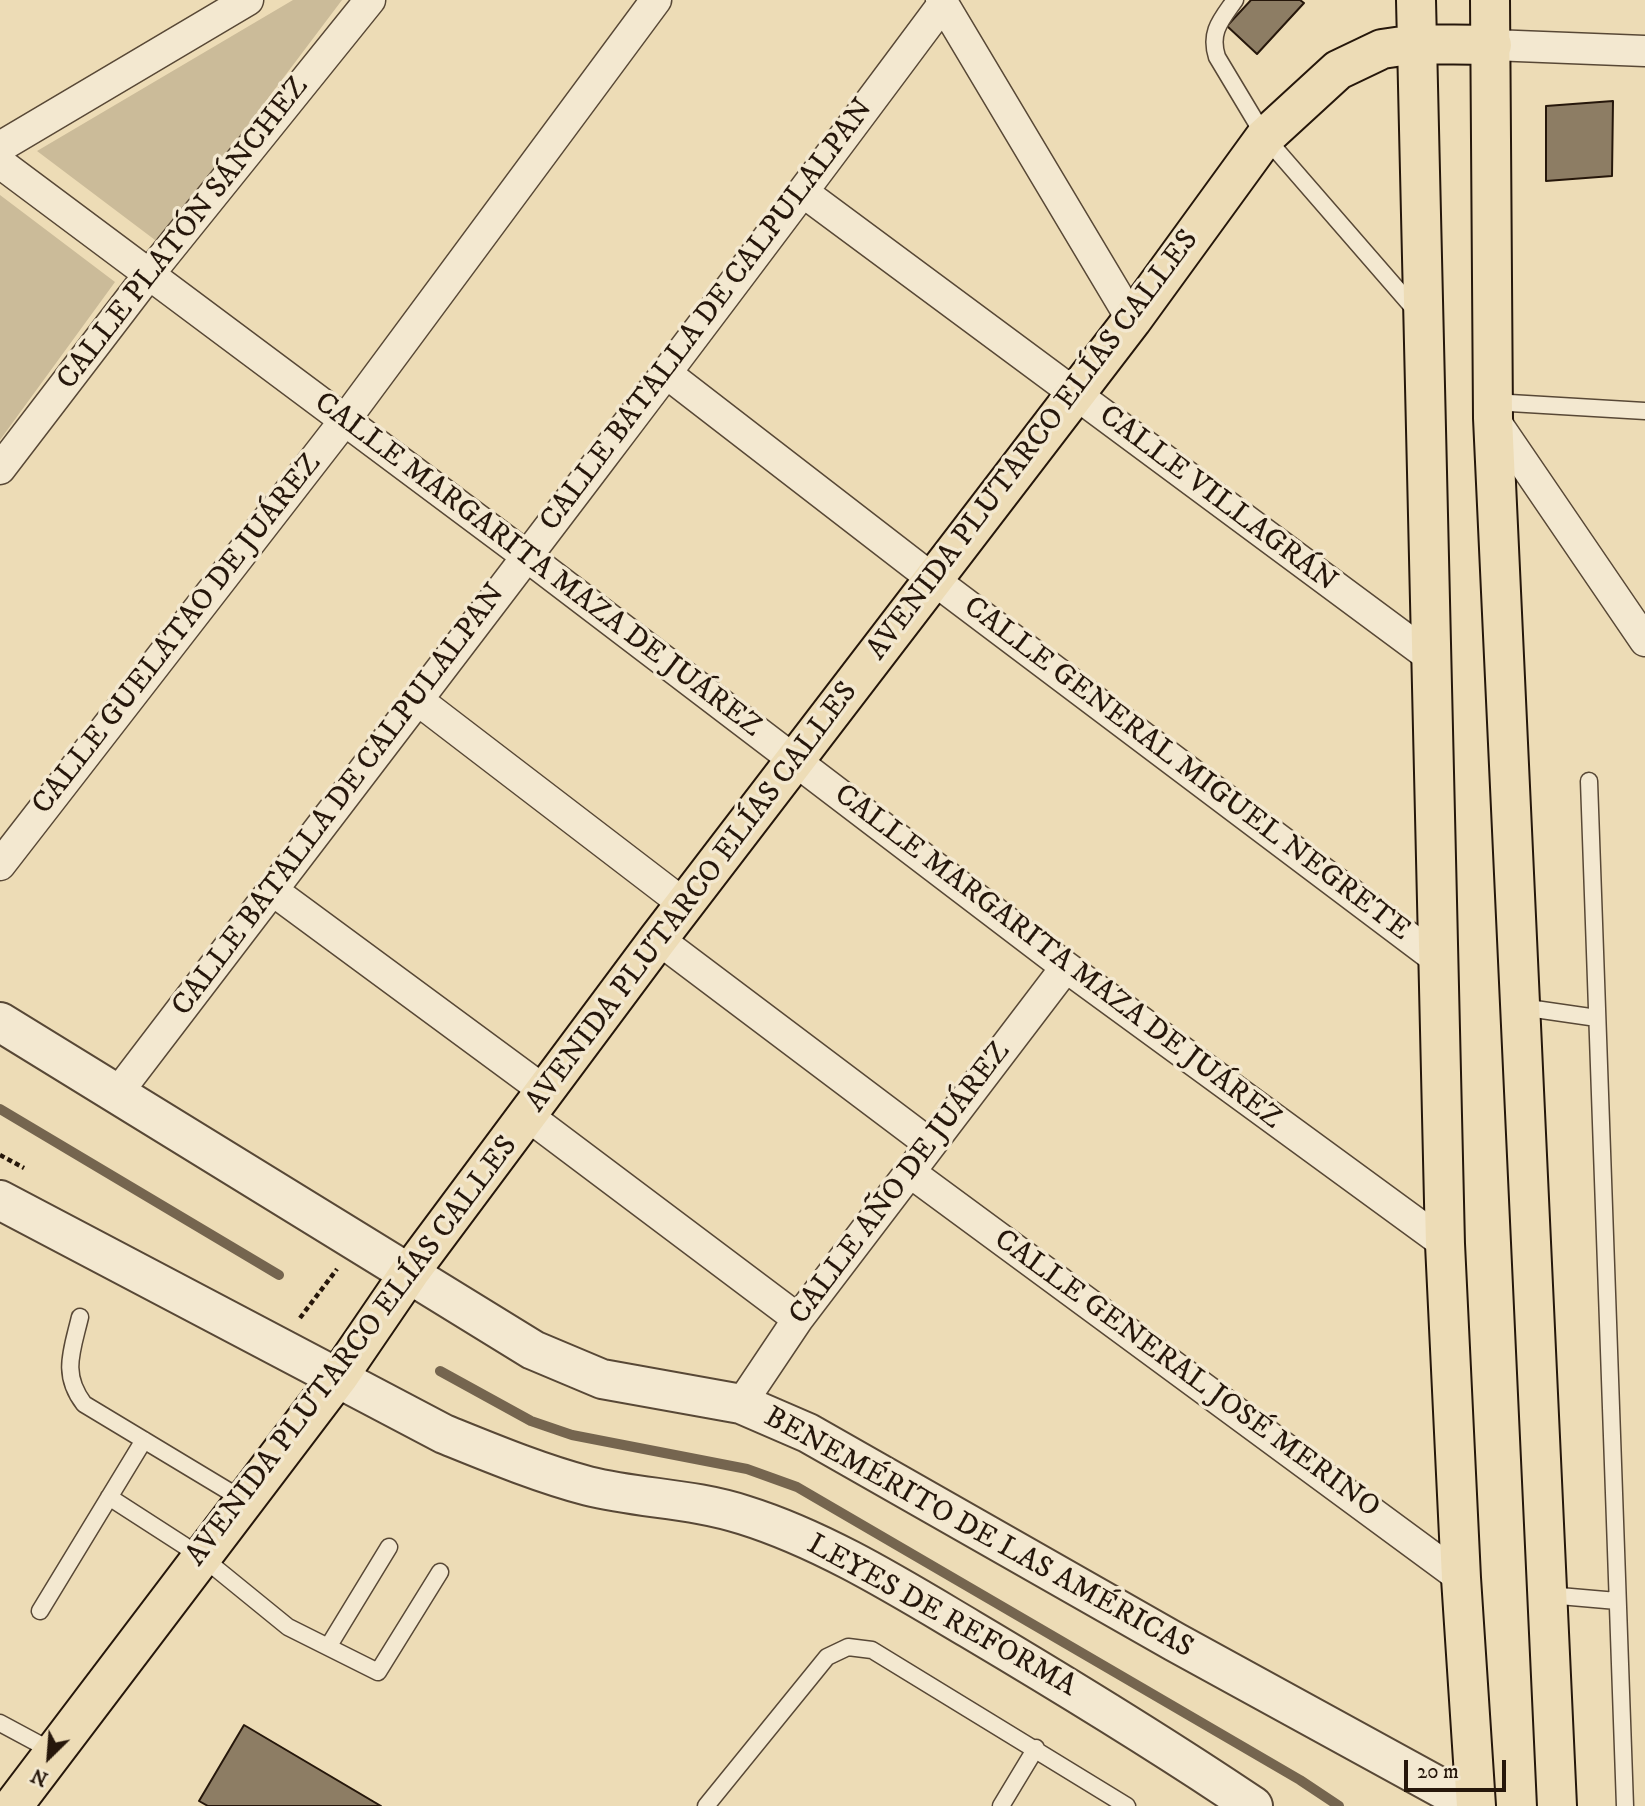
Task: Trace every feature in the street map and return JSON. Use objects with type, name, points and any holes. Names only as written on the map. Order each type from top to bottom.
[{"type":"main road","points":[[1416,0],[1429,656],[1440,961],[1445,1244],[1475,1806]]},
{"type":"main road","points":[[1490,0],[1493,410],[1557,1806]]},
{"type":"main road","name":"AVENIDA PLUTARCO ELÍAS CALLES","points":[[13,1806],[347,1365],[402,1285],[684,904],[1132,320],[1265,137],[1338,71],[1382,49],[1416,44],[1492,45]]},
{"type":"street","points":[[0,147],[247,0]]},
{"type":"street","name":"CALLE PLATÓN SÁNCHEZ","points":[[0,470],[150,273],[370,0]]},
{"type":"street","name":"CALLE GUELATAO DE JUÁREZ","points":[[0,865],[345,420],[656,0]]},
{"type":"street","points":[[942,2],[1132,320]]},
{"type":"street","name":"CALLE BATALLA DE CALPULALPAN","points":[[116,1095],[419,701],[525,555],[803,192],[942,2]]},
{"type":"street","points":[[1492,45],[1645,51]]},
{"type":"street","name":"CALLE MARGARITA MAZA DE JUÁREZ","points":[[0,163],[525,555],[794,763],[1066,967],[1445,1244]]},
{"type":"street","name":"CALLE VILLAGRÁN","points":[[803,192],[1429,656]]},
{"type":"street","name":"CALLE GENERAL MIGUEL NEGRETE","points":[[666,373],[1440,961]]},
{"type":"street","points":[[1493,410],[1645,641]]},
{"type":"street","points":[[419,701],[684,904]]},
{"type":"street","points":[[272,890],[798,1319]]},
{"type":"street","points":[[658,939],[930,1144]]},
{"type":"street","name":"CALLE AÑO DE JUÁREZ","points":[[741,1404],[798,1319],[1066,967]]},
{"type":"street","name":"BENEMÉRITO DE LAS AMÉRICAS","points":[[0,1022],[116,1095],[402,1285],[533,1350],[602,1379],[741,1404],[808,1433],[1175,1643],[1475,1806]]},
{"type":"street","name":"CALLE GENERAL JOSÉ MERINO","points":[[911,1173],[1461,1578]]},
{"type":"street","name":"LEYES DE REFORMA","points":[[0,1200],[347,1365],[444,1434],[517,1464],[590,1486],[683,1499],[733,1512],[808,1540],[902,1589],[1064,1684],[1253,1806]]},
{"type":"lane","points":[[1236,0],[1216,28],[1213,43],[1217,57],[1265,137],[1423,319]]},
{"type":"lane","points":[[1493,410],[1645,411]]},
{"type":"lane","points":[[1589,781],[1625,1806]]},
{"type":"lane","points":[[1521,1007],[1597,1018]]},
{"type":"lane","points":[[80,1317],[69,1364],[71,1387],[84,1404],[245,1501]]},
{"type":"lane","points":[[40,1611],[144,1440]]},
{"type":"lane","points":[[109,1497],[202,1557],[288,1627],[378,1672],[439,1572]]},
{"type":"lane","points":[[328,1647],[389,1547]]},
{"type":"lane","points":[[1548,1595],[1617,1601]]},
{"type":"lane","points":[[706,1806],[827,1657],[848,1647],[872,1650],[1127,1806]]},
{"type":"lane","points":[[0,1723],[54,1752]]},
{"type":"lane","points":[[1001,1806],[1036,1748]]},
{"type":"path","points":[[0,1155],[34,1174]]},
{"type":"path","points":[[296,1323],[337,1268],[326,1260]]},
{"type":"shaded area","points":[[293,0],[342,0],[159,243],[37,151]]},
{"type":"shaded area","points":[[0,195],[115,282],[0,440]]},
{"type":"building","points":[[1251,0],[1300,0],[1304,3],[1257,54],[1227,26]]},
{"type":"building","points":[[1613,101],[1612,176],[1546,181],[1546,106]]},
{"type":"building","points":[[244,1725],[381,1806],[208,1806],[199,1801]]},
{"type":"waterway","points":[[0,1109],[279,1275]]},
{"type":"waterway","points":[[440,1371],[531,1421],[572,1435],[747,1469],[797,1487],[1300,1780],[1339,1806]]}]
